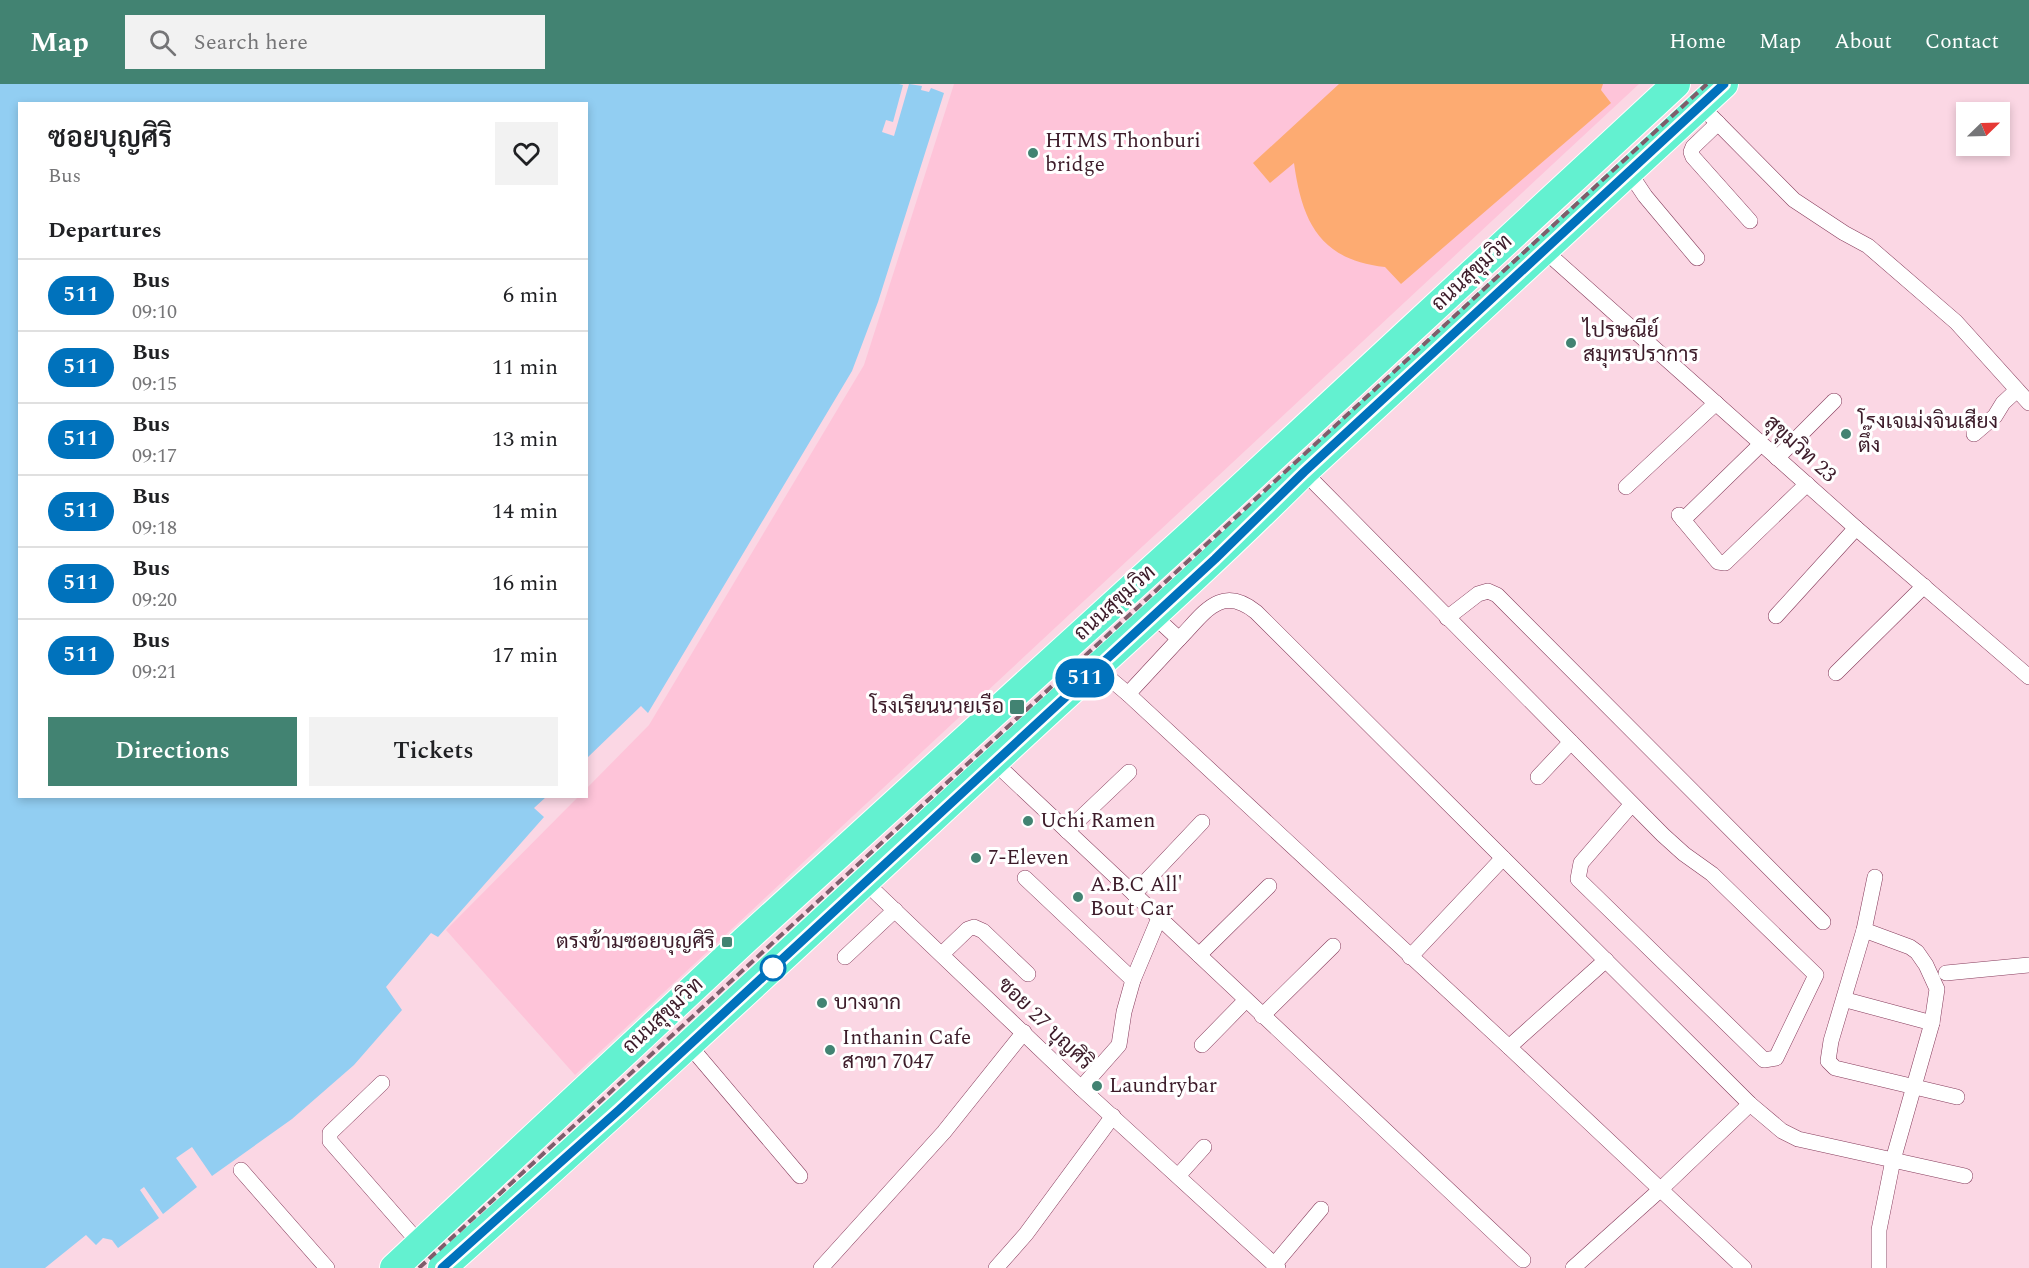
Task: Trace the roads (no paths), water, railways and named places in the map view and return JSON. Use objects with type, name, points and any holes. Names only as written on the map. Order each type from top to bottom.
[{"type":"highway","name":"ถนนสุขุมวิท","points":[[394,1268],[744,941],[1194,531],[1676,84]]},
{"type":"highway","name":"ถนนสุขุมวิท","points":[[442,1268],[689,1045],[1096,667],[1154,616],[1240,536],[1304,472],[1629,172],[1709,114],[1724,84]]},
{"type":"highway","points":[[1194,531],[1240,536],[1234,493]]},
{"type":"highway","points":[[504,1166],[528,1192]]},
{"type":"street","points":[[1750,221],[1691,152],[1709,114],[1794,200],[1868,246],[1956,322],[2029,403]]},
{"type":"street","points":[[1629,172],[1645,196],[1697,258]]},
{"type":"street","name":"สุขุมวิท 23","points":[[1545,251],[1856,528],[2029,676]]},
{"type":"street","points":[[1974,434],[1995,416],[2003,403],[2017,390]]},
{"type":"street","points":[[1777,458],[1834,401]]},
{"type":"street","points":[[1626,487],[1716,403]]},
{"type":"street","points":[[1761,444],[1681,517],[1718,562],[1725,563],[1807,484]]},
{"type":"street","points":[[1304,472],[1632,804],[1684,854],[1712,874],[1816,975],[1776,1058],[1764,1060],[1578,879],[1581,863],[1632,804]]},
{"type":"street","points":[[1776,616],[1856,528]]},
{"type":"street","points":[[1836,673],[1924,586]]},
{"type":"street","points":[[1447,618],[1478,594],[1488,591],[1497,595],[1823,922]]},
{"type":"street","points":[[1128,694],[1215,603],[1227,600],[1243,601],[1750,1104],[1782,1131],[1798,1139],[1965,1176]]},
{"type":"street","points":[[1154,616],[1179,639]]},
{"type":"street","points":[[1096,667],[1509,1047],[1744,1268]]},
{"type":"street","points":[[1538,777],[1570,742]]},
{"type":"street","points":[[994,762],[1523,1260]]},
{"type":"street","points":[[1066,831],[1129,771]]},
{"type":"street","points":[[1134,894],[1202,822]]},
{"type":"street","points":[[1410,957],[1503,858]]},
{"type":"street","points":[[1875,877],[1864,930],[1831,1041],[1828,1060],[1834,1068],[1957,1097]]},
{"type":"street","points":[[1024,878],[1133,980]]},
{"type":"street","name":"ซอย 27 บุญศิริ","points":[[865,882],[1081,1088],[1276,1266]]},
{"type":"street","points":[[1199,956],[1269,886]]},
{"type":"street","points":[[845,957],[895,910]]},
{"type":"street","points":[[1081,1088],[1119,1045],[1124,1012],[1133,980],[1159,918]]},
{"type":"street","points":[[942,954],[968,929],[974,927],[983,931],[1028,974]]},
{"type":"street","points":[[1864,930],[1917,952],[1937,989],[1932,1023],[1893,1160],[1879,1230],[1879,1268]]},
{"type":"street","points":[[1262,1016],[1333,946]]},
{"type":"street","points":[[1509,1047],[1606,960]]},
{"type":"street","points":[[1946,973],[2029,964]]},
{"type":"street","points":[[1202,1045],[1246,1000]]},
{"type":"street","points":[[1850,1001],[1932,1023]]},
{"type":"street","points":[[821,1268],[944,1132],[1024,1032]]},
{"type":"street","points":[[689,1045],[800,1176]]},
{"type":"street","points":[[382,1083],[330,1133],[330,1141],[420,1244]]},
{"type":"street","points":[[1573,1268],[1661,1189],[1750,1104]]},
{"type":"street","points":[[996,1268],[1026,1234],[1113,1116]]},
{"type":"street","points":[[1178,1176],[1204,1147]]},
{"type":"street","points":[[241,1170],[327,1268]]},
{"type":"street","points":[[1276,1266],[1321,1209]]},
{"type":"water","points":[[0,84],[899,84],[903,85],[893,122],[886,120],[882,132],[894,136],[909,84],[922,86],[921,90],[929,92],[931,88],[944,93],[878,302],[852,371],[648,713],[641,706],[588,757],[588,102],[18,102],[18,798],[545,798],[534,808],[544,817],[438,937],[431,933],[386,987],[402,1010],[354,1065],[292,1119],[212,1176],[192,1147],[176,1158],[197,1187],[163,1214],[144,1187],[140,1190],[159,1218],[118,1248],[112,1240],[103,1238],[96,1245],[86,1235],[45,1268],[0,1268]]},
{"type":"railway","points":[[419,1268],[1707,84]]},
{"type":"place","name":"HTMS Thonburi bridge","points":[[1033,153]]},
{"type":"place","name":"ไปรษณีย์ สมุทรปราการ","points":[[1571,343]]},
{"type":"place","name":"โรงเจเม่งจินเสียง ตึ๊ง","points":[[1846,434]]},
{"type":"place","name":"โรงเรียนนายเรือ","points":[[1017,707]]},
{"type":"place","name":"Uchi Ramen","points":[[1028,821]]},
{"type":"place","name":"7-Eleven","points":[[976,858]]},
{"type":"place","name":"A.B.C All' Bout Car","points":[[1078,897]]},
{"type":"place","name":"ตรงข้ามซอยบุญศิริ","points":[[727,942]]},
{"type":"place","name":"บางจาก","points":[[822,1003]]},
{"type":"place","name":"Inthanin Cafe สาขา 7047","points":[[830,1050]]},
{"type":"place","name":"Laundrybar","points":[[1097,1086]]}]
